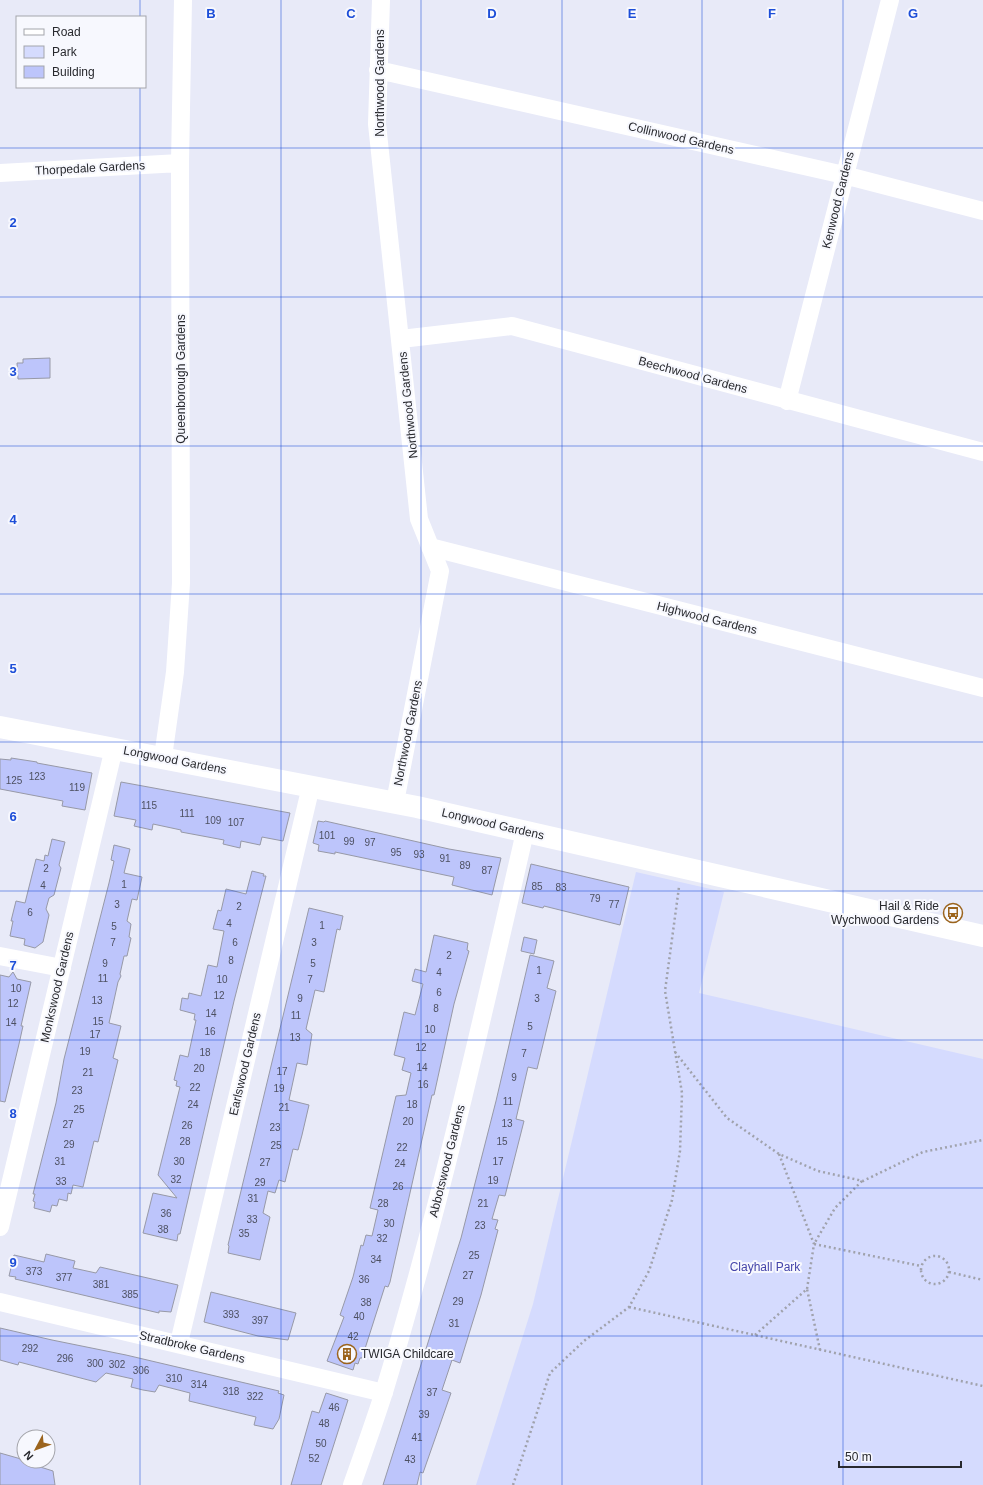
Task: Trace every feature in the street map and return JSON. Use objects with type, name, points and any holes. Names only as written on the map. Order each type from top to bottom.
[{"type":"street","name":"Queenborough Gardens","points":[[163,757],[175,672],[181,583],[180,164],[182,0]]},
{"type":"street","name":"Northwood Gardens","points":[[381,0],[377,124],[419,519],[440,571],[395,802]]},
{"type":"street","name":"Kenwood Gardens","points":[[787,401],[890,0]]},
{"type":"street","name":"Collinwood Gardens","points":[[378,70],[844,175],[983,211]]},
{"type":"street","name":"Thorpedale Gardens","points":[[0,173],[180,164]]},
{"type":"street","name":"Beechwood Gardens","points":[[401,339],[512,326],[787,401],[983,452]]},
{"type":"street","name":"Highwood Gardens","points":[[430,547],[983,688]]},
{"type":"street","name":"Longwood Gardens","points":[[0,727],[395,802],[983,936]]},
{"type":"street","name":"Monkswood Gardens","points":[[0,1227],[114,748]]},
{"type":"street","name":"Earlswood Gardens","points":[[179,1343],[312,786]]},
{"type":"street","name":"Abbotswood Gardens","points":[[352,1485],[384,1393],[417,1277],[457,1122],[519,830]]},
{"type":"street","points":[[0,956],[62,968]]},
{"type":"street","name":"Stradbroke Gardens","points":[[0,1302],[179,1343],[384,1393]]},
{"type":"path","points":[[513,1485],[550,1373],[584,1341],[629,1307],[649,1271],[672,1200],[680,1151],[682,1093],[665,991],[683,868]]},
{"type":"path","points":[[675,1051],[727,1118],[779,1154],[818,1171],[863,1181]]},
{"type":"path","points":[[820,1350],[808,1289],[814,1244],[835,1208],[863,1181],[923,1152],[983,1140]]},
{"type":"path","points":[[779,1154],[814,1244]]},
{"type":"path","points":[[814,1244],[921,1266]]},
{"type":"path","points":[[931,1256],[940,1257],[948,1263],[949,1272],[944,1280],[932,1283],[924,1279],[921,1266],[926,1258],[931,1256]]},
{"type":"path","points":[[949,1272],[983,1280]]},
{"type":"path","points":[[755,1335],[808,1289]]},
{"type":"path","points":[[629,1307],[983,1386]]},
{"type":"green space","name":"Clayhall Park","points":[[636,872],[724,892],[699,993],[983,1059],[983,1485],[476,1485],[533,1304]]},
{"type":"building","points":[[50,358],[50,378],[18,379],[17,363],[23,363],[23,359]]},
{"type":"building","points":[[11,758],[92,773],[85,810],[62,806],[63,801],[0,789],[0,759],[11,760]]},
{"type":"building","points":[[121,782],[290,813],[283,841],[262,837],[260,845],[241,841],[240,848],[223,844],[224,840],[181,832],[181,830],[153,824],[152,830],[134,826],[136,820],[114,816]]},
{"type":"building","points":[[318,821],[325,821],[449,849],[501,858],[492,895],[452,885],[454,877],[335,852],[335,854],[318,851],[319,845],[313,843]]},
{"type":"building","points":[[52,839],[65,842],[59,865],[61,868],[54,895],[49,898],[46,909],[49,915],[43,942],[35,948],[24,945],[25,939],[10,936],[13,921],[11,921],[16,901],[25,903],[36,859],[44,861],[45,855],[48,856]]},
{"type":"building","points":[[114,845],[130,849],[124,873],[142,877],[137,900],[132,899],[127,921],[131,924],[129,937],[131,938],[127,956],[124,956],[120,974],[121,976],[118,982],[109,1023],[121,1026],[113,1058],[118,1060],[98,1142],[94,1141],[83,1187],[73,1185],[71,1194],[68,1193],[67,1201],[59,1199],[57,1206],[52,1205],[50,1212],[34,1208],[35,1202],[33,1201],[35,1194],[33,1194],[56,1103],[64,1059],[109,883],[114,861],[111,860]]},
{"type":"building","points":[[531,864],[629,887],[620,925],[544,906],[543,908],[522,903]]},
{"type":"building","points":[[252,871],[264,874],[263,876],[266,876],[234,1001],[180,1234],[178,1234],[177,1241],[143,1233],[153,1193],[177,1198],[158,1175],[180,1087],[176,1086],[177,1081],[174,1080],[180,1055],[188,1057],[196,1020],[194,1020],[195,1014],[180,1010],[182,998],[188,999],[189,993],[201,996],[208,965],[217,967],[224,931],[213,929],[218,910],[221,911],[226,889],[246,894]]},
{"type":"building","points":[[309,908],[343,916],[340,930],[337,929],[324,992],[315,990],[306,1029],[312,1034],[307,1065],[297,1063],[289,1100],[309,1105],[302,1135],[298,1150],[293,1149],[285,1182],[279,1180],[275,1193],[268,1191],[263,1213],[270,1217],[260,1260],[228,1253],[228,1245]]},
{"type":"building","points":[[434,935],[468,943],[467,950],[469,951],[454,1004],[434,1095],[432,1095],[390,1282],[388,1287],[385,1286],[362,1358],[360,1358],[358,1364],[355,1363],[353,1370],[327,1361],[344,1317],[340,1315],[353,1277],[361,1245],[363,1246],[366,1235],[372,1236],[378,1210],[370,1208],[396,1096],[406,1095],[411,1073],[402,1070],[405,1058],[394,1055],[404,1012],[415,1015],[423,984],[412,981],[415,969],[426,972]]},
{"type":"building","points":[[524,937],[537,940],[534,954],[521,951]]},
{"type":"building","points":[[530,955],[554,961],[547,988],[556,991],[537,1069],[528,1067],[516,1119],[524,1121],[505,1196],[499,1195],[492,1219],[498,1220],[495,1229],[498,1230],[481,1295],[460,1363],[452,1360],[442,1390],[451,1393],[423,1473],[420,1472],[417,1485],[383,1485],[461,1238],[496,1101]]},
{"type":"building","points":[[13,972],[17,979],[31,982],[21,1026],[23,1026],[5,1102],[0,1101],[0,975],[9,977]]},
{"type":"building","points":[[46,1254],[75,1261],[73,1268],[96,1273],[100,1267],[178,1285],[171,1312],[159,1311],[159,1313],[15,1279],[16,1277],[9,1276],[14,1255],[44,1262]]},
{"type":"building","points":[[211,1292],[296,1313],[288,1340],[258,1336],[204,1322]]},
{"type":"building","points":[[0,1328],[126,1355],[279,1391],[278,1393],[284,1395],[279,1419],[273,1429],[254,1425],[256,1417],[189,1401],[190,1393],[159,1385],[155,1392],[131,1387],[133,1379],[106,1373],[96,1382],[19,1362],[18,1365],[0,1360]]},
{"type":"building","points":[[326,1393],[348,1400],[321,1485],[291,1485],[312,1411],[319,1413]]},
{"type":"building","points":[[0,1453],[16,1458],[16,1469],[47,1469],[53,1471],[55,1485],[0,1485]]},
{"type":"place","name":"Hail & Ride Wychwood Gardens","points":[[953,913]]},
{"type":"place","name":"TWIGA Childcare","points":[[347,1354]]}]
